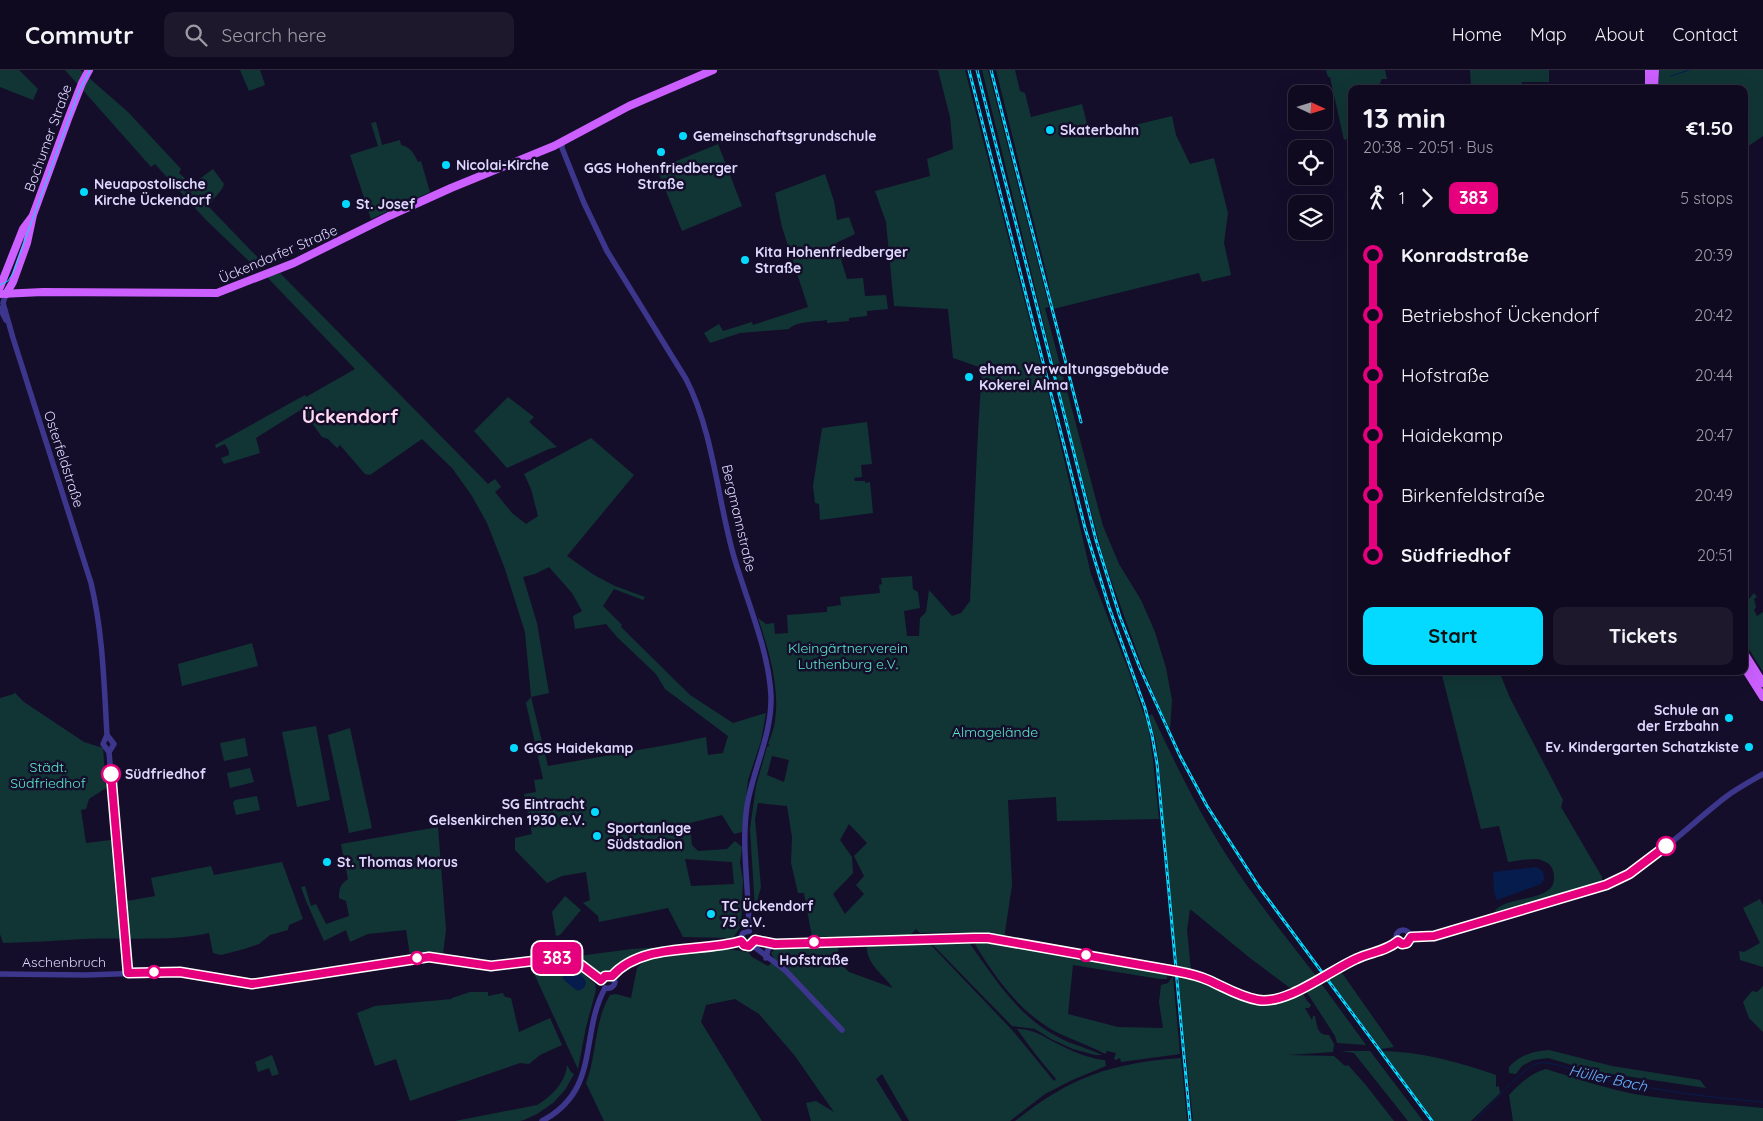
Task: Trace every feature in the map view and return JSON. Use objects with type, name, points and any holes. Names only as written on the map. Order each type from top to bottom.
[{"type":"main road","name":"Bochumer Straße","points":[[5,292],[28,243],[33,215],[79,90],[89,70]]},
{"type":"main road","name":"Ückendorfer Straße","points":[[5,292],[217,293],[294,263],[451,188],[562,142],[629,106],[713,70]]},
{"type":"main road","points":[[1648,85],[1649,70]]},
{"type":"main road","points":[[1654,85],[1655,70]]},
{"type":"main road","name":"Bochumer Straße","points":[[0,284],[22,229],[33,215]]},
{"type":"main road","points":[[0,284],[5,292]]},
{"type":"main road","points":[[1748,659],[1763,683]]},
{"type":"main road","points":[[1748,673],[1763,697]]},
{"type":"street","name":"Bergmannstraße","points":[[562,142],[562,148],[584,203],[606,251],[696,398],[708,439],[734,556],[767,664],[771,696],[770,715],[766,738],[751,788],[746,823],[749,931]]},
{"type":"street","name":"Osterfeldstraße","points":[[5,292],[4,303],[9,326],[95,600],[101,645],[108,738],[114,744],[108,750]]},
{"type":"street","name":"Osterfeldstraße","points":[[0,308],[9,326]]},
{"type":"street","name":"Aschenbruch","points":[[108,750],[128,973]]},
{"type":"street","points":[[1411,937],[1434,936],[1489,918],[1599,887],[1629,874],[1658,853],[1728,795],[1763,774]]},
{"type":"street","points":[[1398,941],[1396,934],[1401,930],[1407,930],[1411,937]]},
{"type":"street","points":[[741,941],[742,935],[745,932],[753,933],[753,942],[766,958],[786,971],[842,1030]]},
{"type":"street","points":[[1398,941],[1405,944],[1409,942],[1411,937]]},
{"type":"street","points":[[741,941],[744,945],[753,942],[775,944],[988,938],[1190,974],[1247,997],[1262,1000],[1283,997],[1308,986],[1356,959],[1385,950],[1398,941]]},
{"type":"street","points":[[605,988],[602,986],[601,980],[605,976],[612,976],[628,963],[642,957],[741,941]]},
{"type":"street","points":[[766,958],[768,949],[775,944]]},
{"type":"street","name":"Aschenbruch","points":[[0,974],[180,972],[252,984],[429,957],[491,966],[558,958],[576,961],[601,980]]},
{"type":"street","points":[[605,988],[614,986],[615,982],[612,976]]},
{"type":"street","points":[[542,1121],[561,1107],[574,1093],[580,1083],[588,1056],[598,1006],[605,988]]},
{"type":"green space","points":[[0,70],[19,70],[38,89],[33,100],[0,87]]},
{"type":"green space","points":[[65,70],[80,70],[128,112],[181,169],[179,173],[189,182],[193,184],[213,169],[224,184],[209,207],[266,266],[263,269],[255,261],[252,264],[206,220],[155,164],[151,167]]},
{"type":"green space","points":[[240,70],[260,70],[265,85],[249,91]]},
{"type":"green space","points":[[938,70],[965,70],[1050,400],[1091,574],[1148,726],[1159,819],[1057,821],[1056,797],[1008,800],[1012,885],[1004,939],[963,933],[920,933],[916,929],[910,935],[812,937],[804,893],[798,893],[791,863],[792,837],[787,806],[758,803],[755,819],[761,887],[755,909],[750,829],[756,786],[767,747],[770,745],[768,744],[774,727],[776,708],[775,682],[758,618],[766,624],[774,623],[775,634],[788,633],[787,615],[827,612],[827,607],[841,605],[840,597],[880,593],[879,585],[882,584],[881,578],[912,576],[913,589],[918,592],[920,608],[904,611],[907,636],[919,636],[920,618],[926,612],[929,590],[952,616],[961,613],[970,601],[982,368],[953,358],[948,309],[894,306],[886,222],[875,191],[930,176],[927,159],[953,149],[950,117]],"holes":[[[772,756],[789,760],[784,782],[767,775]],[[849,824],[867,843],[854,856],[864,876],[856,885],[864,894],[845,914],[833,894],[853,873],[852,857],[840,840]]]},
{"type":"green space","points":[[982,70],[988,70],[1049,307],[1045,308],[1103,526],[1119,564],[1141,600],[1155,632],[1166,668],[1172,700],[1170,729],[1141,663],[1104,560],[1070,431]]},
{"type":"green space","points":[[996,70],[1015,70],[1020,91],[1025,93],[1031,117],[1082,104],[1090,136],[1172,116],[1176,135],[1190,164],[1214,158],[1228,213],[1224,243],[1231,275],[1202,282],[1199,273],[1053,309],[1048,280]]},
{"type":"green space","points":[[1326,70],[1385,70],[1387,79],[1382,79],[1379,85],[1348,85],[1348,138],[1344,140],[1333,85],[1330,77],[1328,77]]},
{"type":"green space","points":[[1470,70],[1549,70],[1549,82],[1522,82],[1522,85],[1471,85]]},
{"type":"green space","points":[[1659,70],[1763,70],[1763,136],[1748,146],[1748,85],[1658,85]]},
{"type":"green space","points":[[376,122],[382,145],[400,140],[401,145],[410,149],[418,162],[421,161],[430,192],[371,219],[350,155],[378,146],[371,123]]},
{"type":"green space","points":[[718,144],[742,206],[682,231],[657,169]]},
{"type":"green space","points":[[825,174],[834,201],[837,220],[849,217],[855,234],[836,243],[847,279],[863,278],[865,296],[886,295],[888,309],[867,311],[867,316],[849,318],[849,321],[827,323],[827,320],[806,322],[796,324],[789,329],[740,333],[710,343],[704,333],[719,324],[723,331],[752,322],[753,325],[808,307],[782,227],[775,193]]},
{"type":"green space","points":[[280,273],[488,484],[495,479],[501,487],[495,492],[512,513],[526,524],[538,516],[531,489],[524,474],[591,438],[634,475],[567,556],[594,575],[615,586],[645,597],[643,600],[614,589],[603,606],[622,625],[621,627],[690,695],[733,723],[766,713],[761,741],[748,780],[742,832],[734,834],[722,815],[690,823],[692,845],[698,851],[727,849],[735,841],[742,847],[740,863],[743,880],[741,926],[733,938],[683,937],[668,908],[599,922],[598,916],[583,903],[590,900],[586,872],[562,876],[547,883],[515,850],[515,838],[532,834],[524,794],[536,792],[534,780],[543,779],[526,703],[531,697],[525,632],[505,569],[487,523],[472,496],[452,468],[422,439],[370,475],[365,474],[340,445],[337,448],[328,439],[322,437],[302,409],[256,438],[260,453],[224,464],[221,458],[229,455],[229,451],[225,444],[216,448],[215,445],[355,369],[267,277]],"holes":[[[549,567],[572,593],[582,611],[573,616],[575,629],[606,624],[656,674],[665,689],[728,736],[723,753],[708,755],[706,737],[548,766],[531,697],[549,693],[537,623],[523,577],[535,574]],[[685,859],[732,862],[734,884],[691,886]]]},
{"type":"green space","points":[[508,397],[534,417],[529,422],[557,447],[507,468],[474,431]]},
{"type":"green space","points":[[867,422],[872,464],[861,465],[862,477],[854,478],[855,481],[870,482],[873,513],[820,520],[819,504],[815,503],[813,486],[822,428]]},
{"type":"green space","points":[[1754,593],[1757,597],[1754,599],[1756,607],[1754,610],[1757,616],[1763,612],[1763,672],[1748,648],[1748,600]]},
{"type":"green space","points":[[252,643],[258,666],[182,686],[178,664]]},
{"type":"green space","points":[[1442,675],[1501,675],[1510,698],[1563,800],[1561,807],[1602,877],[1602,882],[1494,912],[1499,907],[1508,903],[1546,891],[1552,886],[1554,878],[1549,864],[1539,859],[1508,862],[1499,826],[1481,829]]},
{"type":"green space","name":"Städt. Südfriedhof","points":[[14,692],[24,702],[84,742],[103,748],[106,788],[89,799],[86,809],[81,810],[86,843],[111,840],[116,903],[155,896],[151,878],[211,866],[214,875],[282,862],[303,919],[289,925],[288,930],[270,935],[259,944],[221,955],[213,953],[209,933],[162,938],[3,943],[0,934],[0,698],[14,694]]},
{"type":"green space","points":[[1152,714],[1178,769],[1216,839],[1237,872],[1316,976],[1290,988],[1190,909],[1187,930],[1191,970],[1176,966],[1159,763],[1156,741],[1149,716]]},
{"type":"green space","points":[[316,726],[330,800],[297,807],[282,732]]},
{"type":"green space","points":[[350,728],[372,828],[349,833],[328,735]]},
{"type":"green space","points":[[245,738],[248,756],[224,761],[220,743]]},
{"type":"green space","points":[[250,768],[254,782],[230,788],[227,773]]},
{"type":"green space","points":[[257,796],[260,810],[236,815],[233,803],[235,800]]},
{"type":"green space","points":[[438,827],[446,930],[443,954],[424,953],[410,955],[406,930],[368,934],[350,942],[346,930],[324,941],[301,887],[305,886],[311,906],[316,904],[326,924],[349,916],[346,901],[339,898],[340,887],[348,879],[341,844]]},
{"type":"green space","points":[[565,896],[581,910],[560,935],[556,936],[552,912]]},
{"type":"green space","points":[[1760,899],[1763,905],[1763,967],[1740,960],[1739,951],[1744,952],[1760,943],[1743,908]]},
{"type":"green space","points":[[929,943],[1012,1030],[1054,1081],[1056,1079],[1017,1029],[1036,1032],[1079,1053],[1105,1060],[1106,1066],[1045,1094],[1010,1121],[909,1121],[882,1074],[876,1079],[902,1121],[811,1121],[806,1103],[816,1101],[834,1112],[795,1056],[759,1014],[735,999],[706,1005],[701,1022],[762,1121],[604,1121],[586,1083],[590,1072],[598,1027],[610,995],[616,994],[631,998],[637,968],[644,961],[718,948],[748,952],[752,957],[768,966],[775,960],[771,953],[775,949],[838,946],[839,962],[849,972],[893,988],[872,964],[867,952],[867,946]]},
{"type":"green space","points":[[932,944],[970,944],[1009,997],[1032,1020],[1045,1030],[1070,1043],[1102,1055],[1073,1049],[1035,1029],[1012,1026]]},
{"type":"green space","points":[[975,944],[1007,945],[1074,959],[1122,965],[1167,975],[1167,979],[1160,979],[1073,965],[1068,1014],[1118,1027],[1163,1028],[1159,1002],[1161,985],[1168,983],[1173,976],[1180,1054],[1121,1062],[1120,1058],[1114,1059],[1116,1053],[1107,1051],[1105,1054],[1056,1032],[1031,1015],[1010,994]]},
{"type":"green space","points":[[679,946],[638,956],[604,974],[595,972],[582,959],[582,956],[586,955],[632,949]]},
{"type":"green space","points":[[554,962],[575,967],[595,984],[596,990],[586,1027],[578,1069],[532,969],[535,964]]},
{"type":"green space","points":[[1342,973],[1394,1047],[1381,1049],[1328,978]]},
{"type":"green space","points":[[1178,976],[1195,980],[1247,1003],[1262,1005],[1288,999],[1302,992],[1311,1005],[1309,1008],[1305,1008],[1312,1020],[1313,1016],[1315,1016],[1320,1032],[1329,1035],[1334,1044],[1333,1052],[1288,1055],[1334,1056],[1345,1066],[1348,1065],[1394,1121],[1193,1121]]},
{"type":"green space","points":[[1320,982],[1366,1045],[1337,1043],[1335,1036],[1306,991]]},
{"type":"green space","points":[[1763,986],[1763,1032],[1749,1018],[1743,1002],[1752,991],[1757,992]]},
{"type":"green space","points":[[470,992],[488,992],[488,996],[503,993],[505,997],[511,998],[519,1032],[550,1018],[562,1045],[540,1055],[529,1064],[520,1063],[410,1101],[396,1059],[375,1066],[357,1013],[375,1006],[452,999]]},
{"type":"green space","points":[[1549,1050],[1612,1066],[1700,1080],[1706,1088],[1592,1071],[1548,1058],[1533,1060],[1522,1066],[1516,1074],[1509,1073],[1509,1067],[1522,1057],[1538,1051]]},
{"type":"green space","points":[[1341,1051],[1370,1051],[1423,1121],[1408,1121],[1354,1053]]},
{"type":"green space","points":[[1382,1051],[1411,1053],[1440,1059],[1496,1075],[1496,1087],[1499,1086],[1500,1093],[1471,1121],[1434,1121]]},
{"type":"green space","points":[[272,1055],[279,1074],[272,1076],[269,1068],[258,1072],[255,1062]]},
{"type":"green space","points":[[1181,1058],[1187,1121],[1015,1121],[1054,1093],[1092,1075],[1133,1064]]},
{"type":"green space","points":[[567,1065],[574,1074],[565,1090],[553,1103],[537,1114],[520,1121],[455,1121],[537,1105],[547,1098],[561,1083]]},
{"type":"green space","points":[[1546,1069],[1634,1094],[1763,1108],[1763,1121],[1513,1121],[1509,1095],[1530,1076]]},
{"type":"water","points":[[1536,867],[1544,875],[1541,884],[1497,900],[1494,892],[1493,872]]},
{"type":"water","points":[[567,972],[581,975],[586,983],[584,988],[578,991],[562,978]]},
{"type":"waterway","points":[[1671,76],[1689,70]]},
{"type":"waterway","name":"Hüller Bach","points":[[1475,1121],[1515,1079],[1539,1063],[1554,1064],[1605,1079],[1650,1088],[1763,1102]]},
{"type":"tram line","points":[[0,285],[8,281],[13,273],[79,91],[90,70]]},
{"type":"railway","points":[[969,70],[1085,528],[1109,607],[1145,708],[1152,735],[1157,763],[1190,1121]]},
{"type":"railway","points":[[977,70],[1096,540],[1120,617],[1140,668],[1180,756],[1207,806],[1259,887],[1432,1121]]},
{"type":"railway","points":[[991,70],[1081,422]]},
{"type":"bus line","name":"383","points":[[111,774],[128,973],[180,972],[252,984],[429,957],[481,966],[558,958],[568,959],[580,964],[601,980],[605,976],[612,976],[628,963],[642,957],[741,941],[744,945],[749,946],[755,940],[775,944],[988,938],[1190,974],[1247,997],[1268,1000],[1283,997],[1308,986],[1356,959],[1390,948],[1398,941],[1400,944],[1405,944],[1411,937],[1434,936],[1489,918],[1606,885],[1629,874],[1666,846]]},
{"type":"place","name":"Skaterbahn","points":[[1050,130]]},
{"type":"place","name":"Gemeinschaftsgrundschule","points":[[683,136]]},
{"type":"place","name":"GGS Hohenfriedberger Straße","points":[[661,152]]},
{"type":"place","name":"Nicolai-Kirche","points":[[446,165]]},
{"type":"place","name":"Neuapostolische Kirche Ückendorf","points":[[84,192]]},
{"type":"place","name":"St. Josef","points":[[346,204]]},
{"type":"place","name":"Kita Hohenfriedberger Straße","points":[[745,260]]},
{"type":"place","name":"ehem. Verwaltungsgebäude Kokerei Alma","points":[[969,377]]},
{"type":"place","name":"Schule an der Erzbahn","points":[[1729,718]]},
{"type":"place","name":"Ev. Kindergarten Schatzkiste","points":[[1749,747]]},
{"type":"place","name":"GGS Haidekamp","points":[[514,748]]},
{"type":"place","name":"Südfriedhof","points":[[111,774]]},
{"type":"place","name":"SG Eintracht Gelsenkirchen 1930 e.V.","points":[[595,812]]},
{"type":"place","name":"Sportanlage Südstadion","points":[[597,836]]},
{"type":"place","name":"St. Thomas Morus","points":[[327,862]]},
{"type":"place","name":"TC Ückendorf 75 e.V.","points":[[711,914]]},
{"type":"place","name":"Hofstraße","points":[[814,942]]},
{"type":"district","name":"Ückendorf","points":[[350,416]]},
{"type":"park label","name":"Kleingärtnerverein Luthenburg e.V.","points":[[848,656]]},
{"type":"park label","name":"Almagelände","points":[[995,732]]}]
